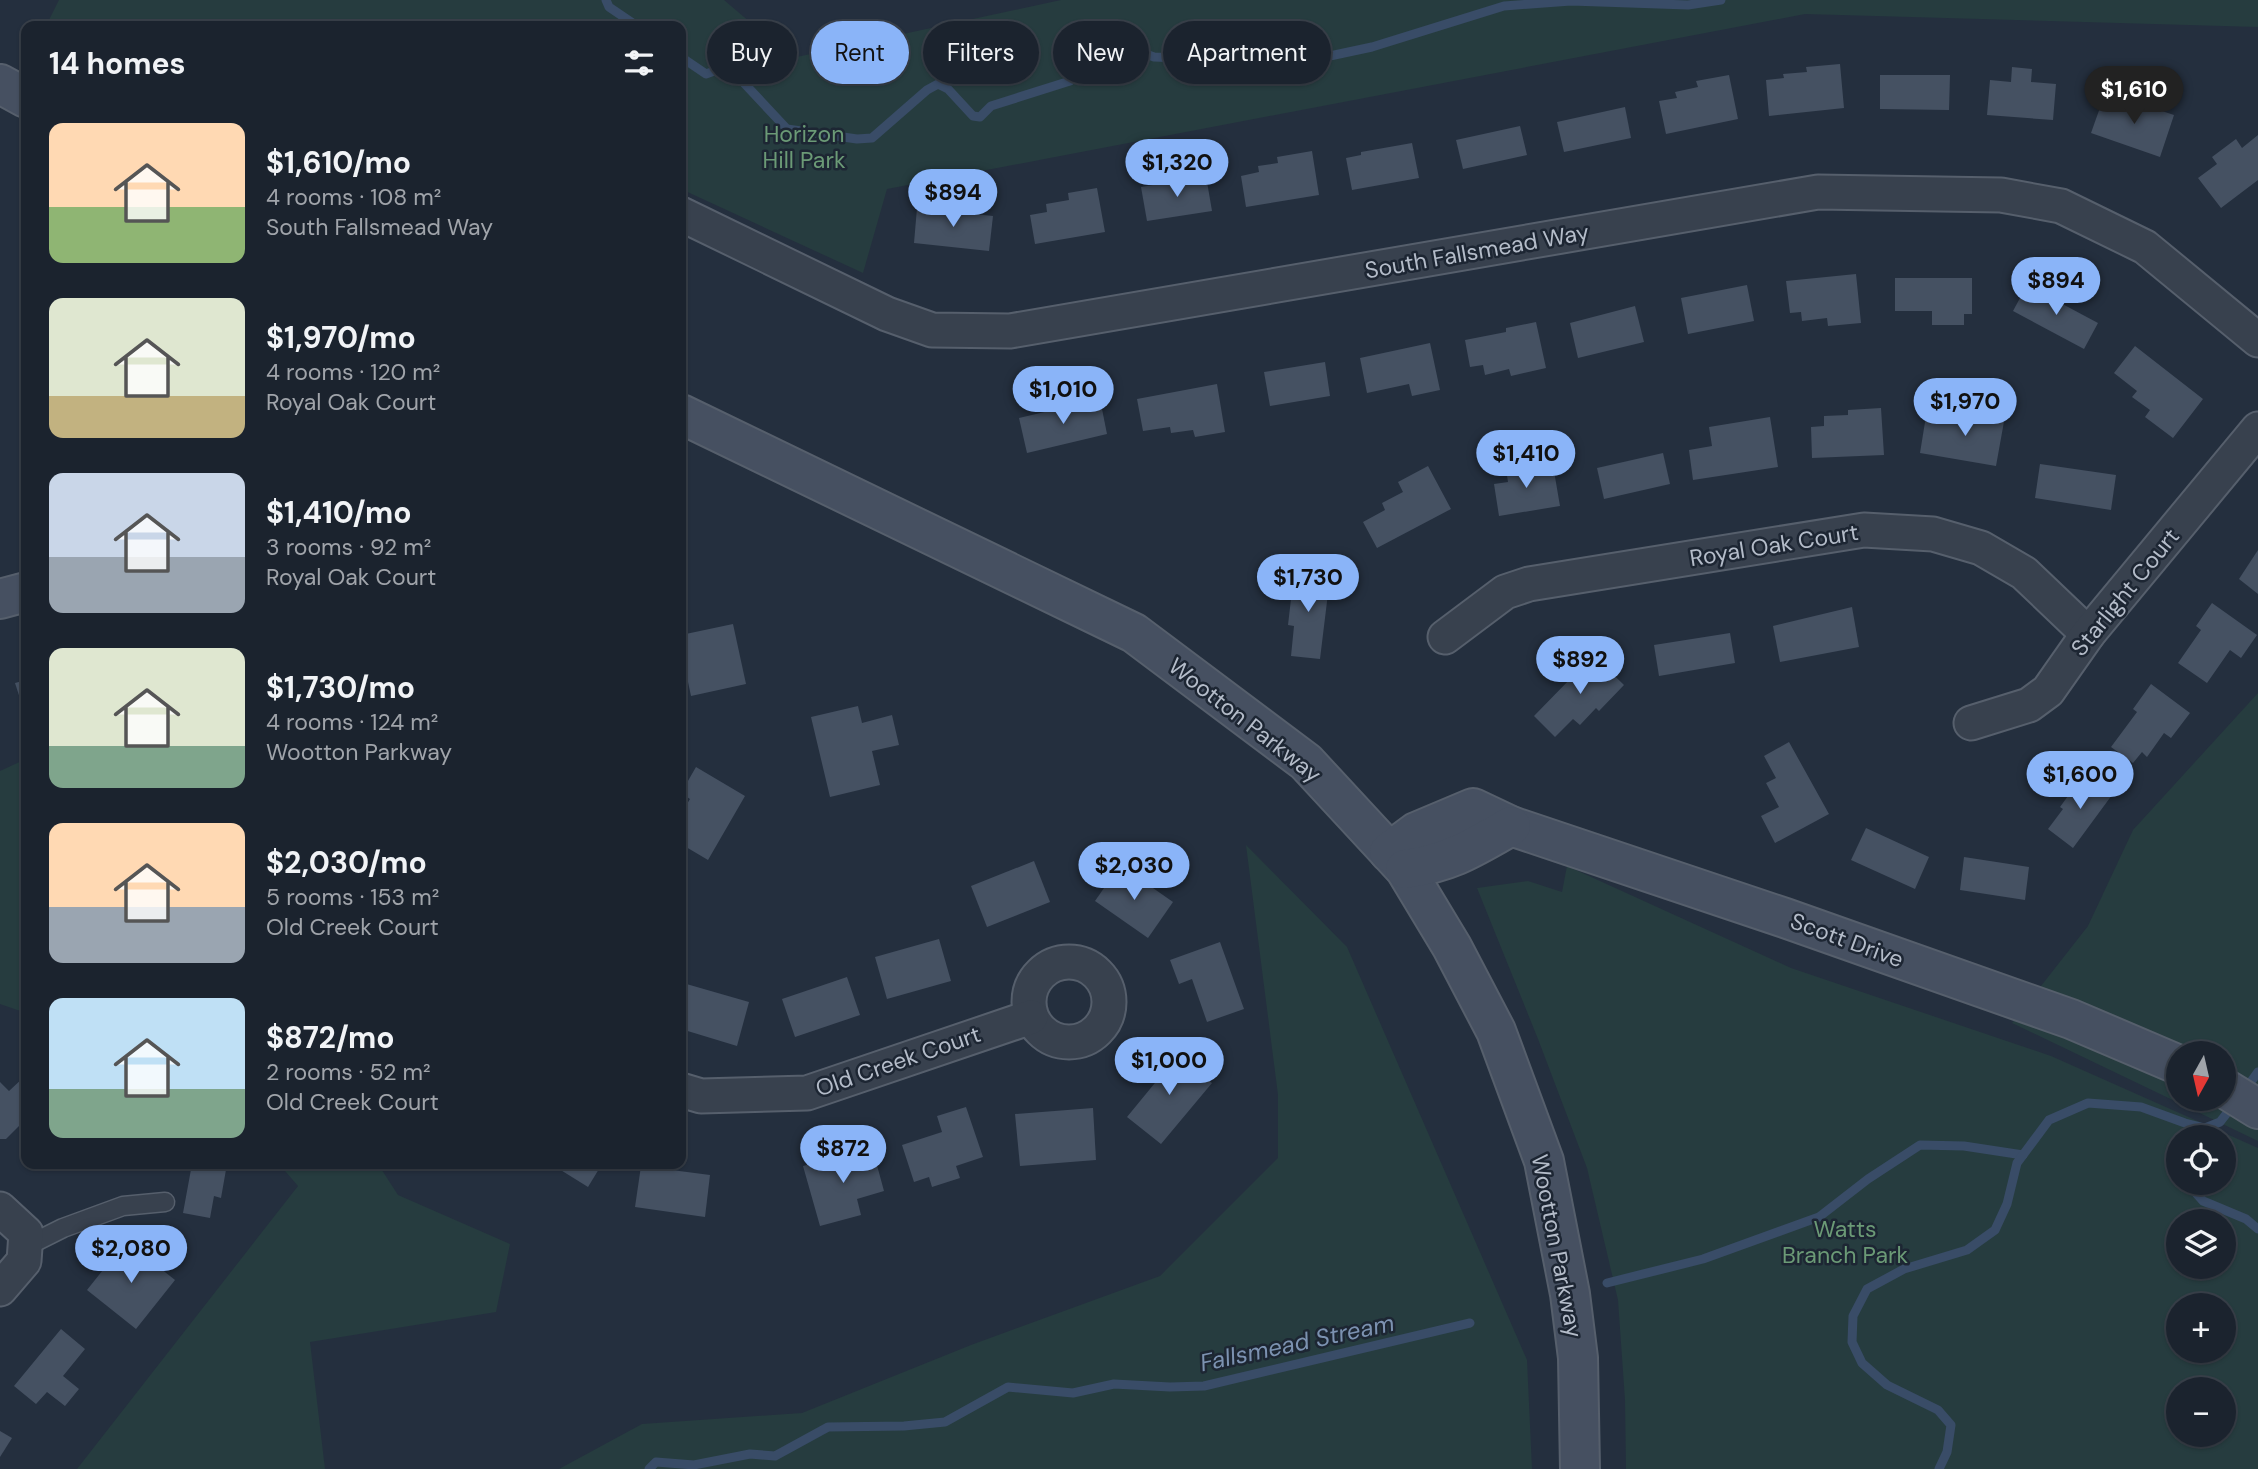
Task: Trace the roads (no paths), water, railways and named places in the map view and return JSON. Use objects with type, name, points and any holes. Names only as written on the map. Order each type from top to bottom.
[{"type":"main road","points":[[0,84],[21,95]]},
{"type":"main road","name":"Wootton Parkway","points":[[686,416],[1134,633],[1306,762],[1397,860],[1452,947],[1496,1031],[1544,1160],[1570,1294],[1578,1358],[1580,1469]]},
{"type":"main road","points":[[0,599],[21,593]]},
{"type":"main road","name":"Scott Drive","points":[[1397,860],[1416,832],[1473,808],[1511,826],[1785,918],[2045,1010],[2166,1060]]},
{"type":"main road","points":[[2236,1095],[2258,1109]]},
{"type":"street","name":"South Fallsmead Way","points":[[686,216],[887,314],[932,330],[1010,331],[1818,192],[2001,195],[2061,206],[2146,247],[2258,340]]},
{"type":"street","name":"Starlight Court","points":[[1971,723],[2029,705],[2048,691],[2088,634],[2258,429]]},
{"type":"street","name":"Royal Oak Court","points":[[1445,637],[1505,592],[1529,584],[1864,530],[1933,534],[1981,548],[2024,573],[2088,634]]},
{"type":"street","name":"Old Creek Court","points":[[686,1092],[701,1097],[807,1093],[1031,1017]]},
{"type":"street","points":[[0,1209],[26,1233],[23,1261],[0,1289]]},
{"type":"lane","points":[[25,1247],[63,1228],[123,1206],[165,1202]]},
{"type":"waterway","points":[[606,0],[609,7],[630,21]]},
{"type":"waterway","points":[[686,60],[706,74],[728,66],[787,129],[857,139],[872,138],[927,90],[938,84],[948,89],[973,116],[980,117],[991,106],[1070,81],[1098,61],[1120,52],[1135,50],[1154,57],[1297,63],[1372,47],[1504,6],[1571,1],[1688,5],[1721,0]]},
{"type":"waterway","points":[[2245,1090],[2258,1072]]},
{"type":"waterway","points":[[1939,1469],[1947,1452],[1951,1425],[1938,1410],[1887,1385],[1862,1363],[1852,1342],[1853,1316],[1867,1289],[1904,1269],[1967,1250],[1995,1230],[2007,1204],[2017,1163],[2049,1120],[2088,1103],[2141,1107],[2205,1128],[2220,1122],[2229,1111]]},
{"type":"waterway","name":"Fallsmead Stream","points":[[1607,1283],[1703,1259],[1819,1217],[1868,1179],[1920,1145],[1964,1146],[2023,1155]]},
{"type":"waterway","points":[[2198,1195],[2203,1201],[2246,1219],[2258,1229]]},
{"type":"waterway","name":"Fallsmead Stream","points":[[649,1469],[656,1462],[694,1465],[750,1454],[775,1456],[828,1427],[904,1426],[945,1422],[1008,1387],[1073,1393],[1114,1384],[1204,1386],[1470,1323]]},
{"type":"park label","name":"Horizon Hill Park","points":[[804,147]]},
{"type":"park label","name":"Watts Branch Park","points":[[1845,1242]]}]
